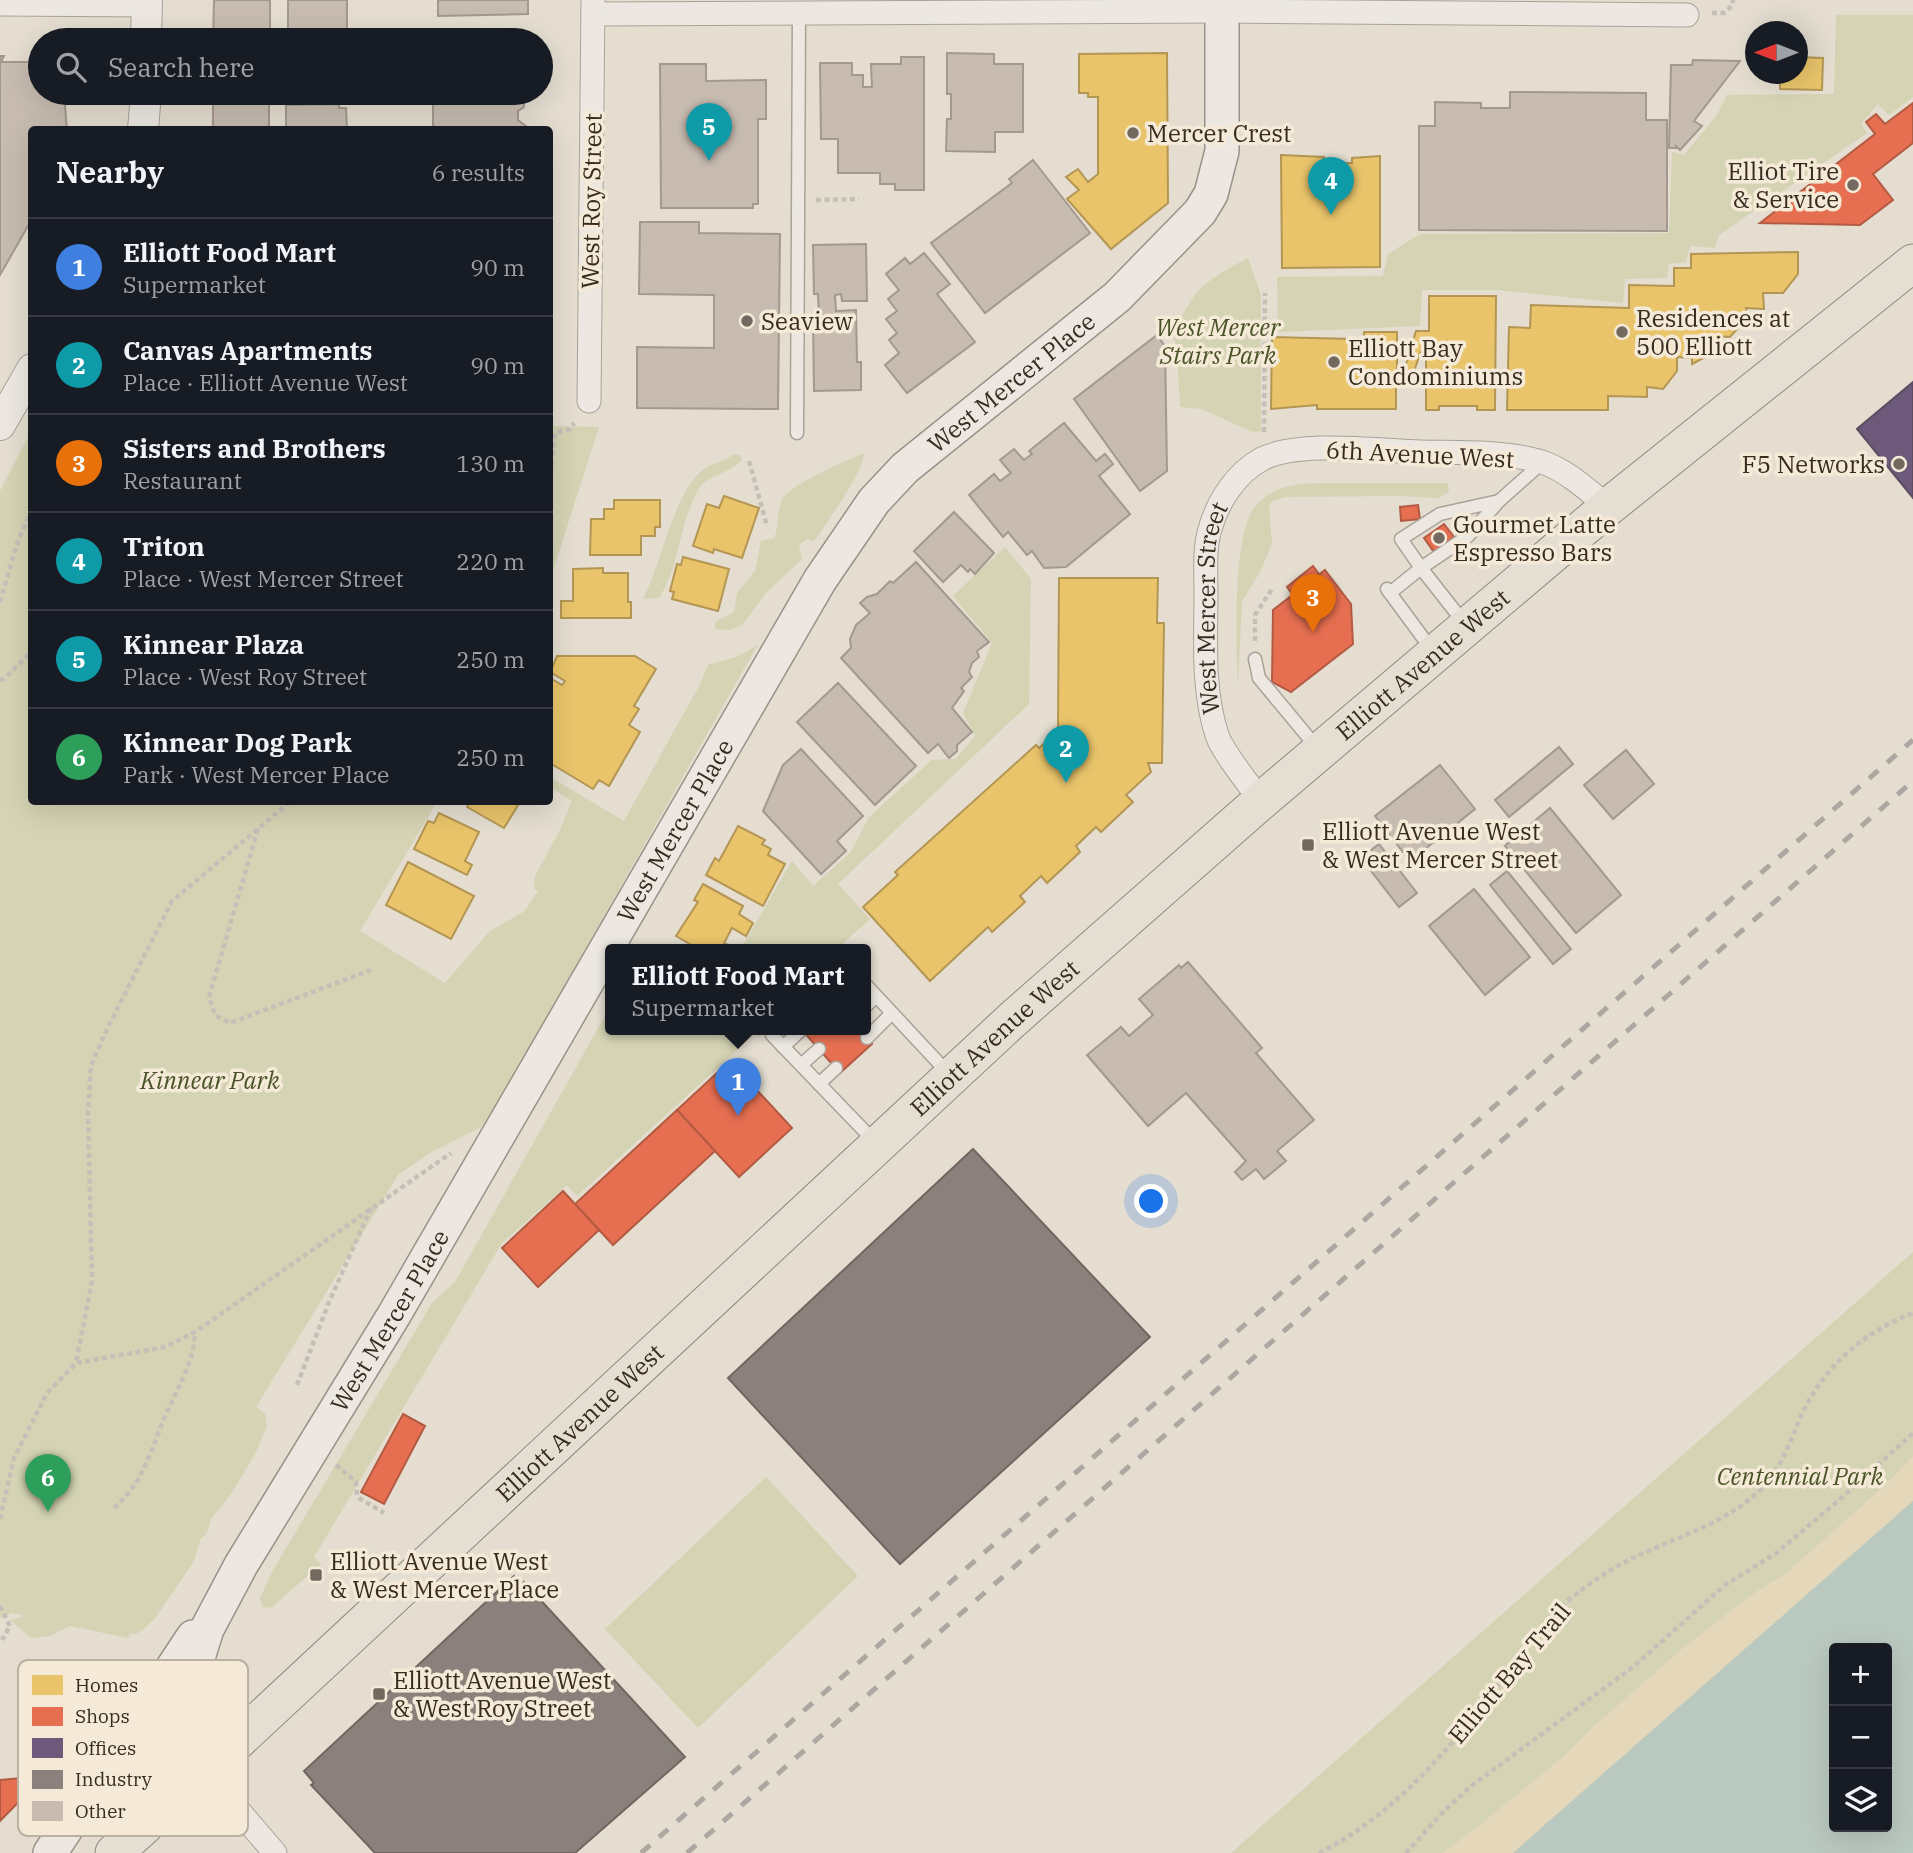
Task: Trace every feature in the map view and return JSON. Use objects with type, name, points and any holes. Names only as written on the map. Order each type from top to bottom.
[{"type":"main road","name":"West Mercer Place","points":[[609,944],[820,580],[874,501],[924,452],[1117,297],[1200,212],[1211,194],[1222,150],[1222,6]]},
{"type":"main road","name":"Elliott Avenue West","points":[[248,1731],[1012,1020],[1320,751],[1608,507],[1913,263]]},
{"type":"main road","name":"West Mercer Place","points":[[197,1660],[207,1629],[241,1565],[489,1151],[605,951]]},
{"type":"main road","points":[[178,1660],[241,1565]]},
{"type":"main road","points":[[50,1853],[61,1836]]},
{"type":"main road","name":"Elliott Avenue West","points":[[114,1853],[133,1836]]},
{"type":"street","points":[[0,4],[147,3],[146,28]]},
{"type":"street","points":[[593,7],[799,13],[1015,6],[1694,9]]},
{"type":"street","name":"West Roy Street","points":[[589,401],[593,7]]},
{"type":"street","points":[[144,126],[145,105]]},
{"type":"street","points":[[0,425],[28,382]]},
{"type":"street","name":"6th Avenue West","points":[[1263,450],[1279,453],[1314,448],[1497,455],[1543,462],[1579,483],[1608,507]]},
{"type":"street","name":"West Mercer Street","points":[[1261,802],[1217,738],[1208,699],[1205,658],[1209,531],[1222,498],[1263,450]]},
{"type":"street","points":[[248,1821],[275,1853]]},
{"type":"lane","points":[[797,433],[799,13]]},
{"type":"lane","points":[[1435,653],[1388,590],[1468,536],[1499,500],[1543,462]]},
{"type":"lane","points":[[1467,626],[1401,539],[1440,514],[1499,500]]},
{"type":"lane","points":[[1255,659],[1259,678],[1320,751]]},
{"type":"lane","points":[[871,990],[951,1076]]},
{"type":"lane","points":[[871,1001],[876,996]]},
{"type":"lane","points":[[871,1034],[892,1013]]},
{"type":"lane","points":[[772,1035],[878,1144]]},
{"type":"lane","points":[[783,1047],[796,1035]]},
{"type":"lane","points":[[867,1038],[870,1035]]},
{"type":"lane","points":[[801,1065],[819,1049]]},
{"type":"lane","points":[[819,1084],[836,1068]]},
{"type":"path","points":[[1694,9],[1724,13],[1732,6],[1732,0]]},
{"type":"path","points":[[809,200],[859,199]]},
{"type":"path","points":[[1263,450],[1265,293]]},
{"type":"path","points":[[553,434],[570,429],[589,401]]},
{"type":"path","points":[[749,461],[767,526]]},
{"type":"path","points":[[0,602],[28,519]]},
{"type":"path","points":[[1255,659],[1255,615],[1272,589]]},
{"type":"path","points":[[0,680],[28,655]]},
{"type":"path","points":[[0,1519],[20,1447],[47,1393],[76,1363],[92,1281],[89,1112],[91,1066],[172,901],[286,805]]},
{"type":"path","points":[[258,828],[209,997],[215,1015],[230,1023],[371,970]]},
{"type":"path","points":[[76,1363],[165,1347],[195,1332],[447,1154],[475,1142],[489,1151]]},
{"type":"path","points":[[298,1385],[329,1302],[372,1207]]},
{"type":"path","name":"Elliott Bay Trail","points":[[1319,1853],[1363,1828],[1415,1781],[1485,1702],[1544,1626],[1572,1597],[1630,1559],[1726,1515],[1758,1492],[1783,1459],[1802,1414],[1828,1371],[1844,1353],[1872,1332],[1913,1313]]},
{"type":"path","points":[[114,1508],[130,1494],[155,1447],[163,1421],[191,1363],[195,1332]]},
{"type":"path","points":[[1406,1853],[1470,1787],[1633,1667],[1725,1585],[1775,1553],[1839,1502],[1913,1433]]},
{"type":"path","points":[[312,1449],[343,1469],[356,1482],[357,1495],[363,1502],[384,1513]]},
{"type":"path","points":[[0,1606],[10,1626],[2,1640]]},
{"type":"green space","points":[[1836,15],[1913,15],[1913,97],[1889,115],[1878,104],[1861,124],[1867,133],[1719,235],[1715,248],[1690,246],[1686,262],[1669,264],[1667,278],[1625,279],[1623,303],[1496,290],[1422,290],[1420,326],[1278,332],[1277,277],[1383,276],[1388,254],[1420,234],[1669,233],[1672,152],[1684,155],[1717,115],[1727,95],[1834,94]]},
{"type":"green space","name":"West Mercer Stairs Park","points":[[1248,258],[1261,295],[1261,431],[1252,432],[1202,409],[1180,407],[1177,352],[1172,327],[1203,286]]},
{"type":"green space","points":[[553,426],[599,427],[553,571]]},
{"type":"green space","name":"Kinnear Park","points":[[28,437],[28,805],[435,805],[360,931],[445,983],[490,931],[525,911],[538,891],[534,889],[535,876],[572,801],[553,789],[553,779],[624,821],[708,665],[739,655],[758,644],[506,1089],[481,1127],[428,1154],[398,1175],[256,1407],[265,1414],[267,1426],[255,1454],[231,1494],[211,1519],[207,1533],[200,1540],[194,1561],[156,1617],[136,1634],[130,1633],[128,1638],[70,1626],[50,1636],[31,1638],[10,1620],[25,1616],[11,1613],[0,1619],[0,491]]},
{"type":"green space","points":[[864,453],[852,483],[817,538],[813,541],[807,539],[799,545],[802,559],[766,593],[742,625],[730,630],[715,629],[715,622],[734,612],[737,593],[755,571],[761,541],[774,538],[780,505],[787,494],[819,474]]},
{"type":"green space","points":[[734,454],[742,459],[708,480],[698,490],[671,572],[659,598],[643,599],[685,493],[704,469]]},
{"type":"green space","points":[[1318,483],[1448,483],[1449,492],[1438,498],[1286,497],[1269,505],[1272,544],[1260,572],[1242,601],[1238,684],[1237,592],[1242,541],[1248,521],[1255,507],[1268,495],[1292,486]]},
{"type":"green space","points":[[1005,547],[1031,579],[1029,704],[838,884],[870,919],[843,944],[744,944],[792,861],[813,886],[851,852],[869,817],[932,760],[956,759],[975,736],[963,713],[992,643],[953,596]]},
{"type":"green space","points":[[605,1016],[605,1035],[754,1035],[577,1196],[567,1185],[502,1243],[314,1557],[321,1564],[271,1608],[263,1607],[260,1598],[272,1572],[432,1303],[455,1282]]},
{"type":"green space","name":"Centennial Park","points":[[1913,1252],[1913,1501],[1513,1853],[1231,1853]]},
{"type":"green space","points":[[766,1477],[858,1576],[698,1728],[605,1629]]},
{"type":"sand","points":[[1913,1456],[1913,1549],[1551,1853],[1442,1853],[1559,1760],[1684,1647],[1754,1593],[1786,1573],[1882,1488]]},
{"type":"shaded area","points":[[1913,1501],[1913,1853],[1513,1853]]},
{"type":"building: Homes","name":"Mercer Crest","points":[[1167,53],[1168,203],[1111,249],[1067,199],[1079,190],[1066,177],[1078,169],[1088,182],[1098,174],[1098,97],[1079,93],[1079,54]]},
{"type":"building: Homes","points":[[1808,57],[1823,58],[1822,90],[1780,89],[1780,84],[1808,84]]},
{"type":"building: Homes","points":[[1281,155],[1324,157],[1324,163],[1352,163],[1352,158],[1380,156],[1380,267],[1282,268]]},
{"type":"building: Homes","name":"Residences at 500 Elliott","points":[[1798,252],[1798,274],[1783,293],[1763,293],[1764,309],[1746,308],[1746,319],[1730,337],[1711,336],[1709,355],[1692,364],[1692,358],[1677,357],[1677,371],[1663,389],[1647,387],[1647,397],[1608,396],[1608,410],[1507,410],[1509,327],[1530,328],[1531,305],[1629,308],[1629,285],[1674,286],[1674,268],[1691,268],[1691,254]]},
{"type":"building: Homes","name":"Elliott Bay Condominiums","points":[[1429,296],[1496,296],[1495,410],[1477,410],[1477,406],[1439,406],[1439,410],[1426,410],[1426,351],[1421,351],[1410,383],[1396,383],[1396,409],[1317,409],[1317,405],[1271,409],[1272,337],[1353,339],[1353,345],[1364,345],[1364,332],[1397,332],[1397,374],[1403,374],[1416,331],[1429,331]]},
{"type":"building: Homes","points":[[724,496],[759,508],[742,558],[693,546],[707,504],[719,508]]},
{"type":"building: Homes","points":[[614,500],[660,500],[660,527],[655,527],[655,536],[641,536],[641,555],[590,555],[591,519],[604,519],[604,509],[614,509]]},
{"type":"building: Homes","points":[[683,557],[729,569],[718,611],[672,599],[674,592],[670,591],[677,564],[681,565]]},
{"type":"building: Homes","points":[[603,568],[603,573],[628,573],[631,618],[561,618],[561,601],[573,601],[573,569]]},
{"type":"building: Homes","points":[[1059,578],[1158,578],[1157,623],[1164,623],[1162,763],[1148,763],[1151,772],[1126,795],[1133,802],[1101,832],[1096,827],[1076,846],[1080,852],[1047,883],[1041,876],[1020,896],[1025,902],[992,932],[988,927],[930,981],[863,907],[898,875],[895,872],[1036,745],[1039,748],[1058,731]]},
{"type":"building: Homes","points":[[557,656],[635,656],[656,669],[634,706],[639,709],[629,725],[640,732],[609,786],[599,780],[593,789],[553,765],[553,680],[562,685],[565,681],[553,674]]},
{"type":"building: Homes","points":[[468,805],[518,805],[504,828],[467,807]]},
{"type":"building: Homes","points":[[439,813],[479,832],[465,861],[472,865],[467,875],[414,849],[428,821],[434,823]]},
{"type":"building: Homes","points":[[738,826],[765,840],[762,844],[771,849],[768,855],[785,864],[763,906],[706,875],[715,858],[719,861]]},
{"type":"building: Homes","points":[[408,862],[474,896],[451,939],[386,905]]},
{"type":"building: Homes","points":[[703,884],[743,906],[739,914],[753,923],[746,936],[732,928],[724,943],[726,944],[690,944],[676,936],[698,902],[694,900]]},
{"type":"building: Shops","points":[[1913,103],[1913,143],[1873,174],[1893,200],[1860,225],[1760,223],[1875,134],[1866,122],[1876,114],[1885,124]]},
{"type":"building: Shops","points":[[1418,505],[1420,519],[1401,521],[1400,507]]},
{"type":"building: Shops","name":"Gourmet Latte Espresso Bars","points":[[1444,524],[1454,537],[1434,552],[1424,538]]},
{"type":"building: Shops","points":[[1313,566],[1319,574],[1293,595],[1287,587]]},
{"type":"building: Shops","points":[[1325,570],[1351,604],[1353,644],[1291,692],[1272,682],[1273,610]]},
{"type":"building: Shops","points":[[806,1035],[864,1035],[872,1044],[840,1073]]},
{"type":"building: Shops","points":[[730,1061],[792,1128],[739,1177],[677,1110]]},
{"type":"building: Shops","points":[[677,1110],[715,1151],[613,1245],[575,1204]]},
{"type":"building: Shops","points":[[563,1191],[599,1230],[538,1287],[502,1248]]},
{"type":"building: Shops","points":[[403,1414],[425,1426],[384,1504],[361,1492]]},
{"type":"building: Shops","points":[[18,1778],[18,1803],[0,1821],[0,1780]]},
{"type":"building: Offices","name":"F5 Networks","points":[[1913,382],[1913,498],[1857,429]]},
{"type":"building: Industry","points":[[973,1149],[1150,1337],[900,1564],[728,1378]]},
{"type":"building: Industry","points":[[514,1576],[521,1585],[524,1582],[685,1757],[575,1853],[375,1853],[311,1785],[314,1783],[304,1771]]},
{"type":"building: Other","points":[[214,0],[270,0],[270,28],[213,28]]},
{"type":"building: Other","points":[[288,0],[347,0],[347,28],[288,28]]},
{"type":"building: Other","points":[[438,0],[528,0],[528,14],[438,16]]},
{"type":"building: Other","points":[[947,53],[994,54],[994,64],[1023,64],[1023,132],[995,132],[995,152],[946,151],[947,119],[951,119],[951,94],[947,94]]},
{"type":"building: Other","points":[[0,56],[4,56],[1,62],[28,62],[28,105],[65,105],[67,126],[28,126],[28,226],[0,275]]},
{"type":"building: Other","points":[[901,57],[924,57],[924,190],[895,190],[895,184],[880,184],[880,173],[838,173],[838,139],[821,139],[820,63],[852,63],[852,75],[863,75],[863,87],[872,87],[871,64],[901,64]]},
{"type":"building: Other","points":[[1693,60],[1740,61],[1694,121],[1702,126],[1680,150],[1676,146],[1669,148],[1671,65],[1692,65]]},
{"type":"building: Other","points":[[660,64],[706,64],[706,81],[766,80],[766,119],[758,119],[758,204],[753,204],[753,208],[661,208]]},
{"type":"building: Other","points":[[1510,92],[1646,93],[1646,120],[1667,120],[1667,231],[1419,230],[1419,126],[1435,126],[1435,102],[1481,103],[1481,108],[1510,108]]},
{"type":"building: Other","points":[[213,105],[269,105],[269,126],[213,126]]},
{"type":"building: Other","points":[[286,105],[339,105],[339,108],[346,108],[347,126],[286,126]]},
{"type":"building: Other","points":[[433,105],[524,105],[518,111],[518,120],[526,126],[433,126]]},
{"type":"building: Other","points":[[1033,160],[1090,233],[985,313],[931,243],[1012,183],[1009,179]]},
{"type":"building: Other","name":"Seaview","points":[[640,222],[699,222],[699,233],[780,234],[778,409],[637,408],[637,347],[714,348],[714,295],[639,294]]},
{"type":"building: Other","points":[[866,244],[867,301],[842,301],[841,294],[835,295],[836,311],[856,310],[857,362],[861,362],[861,390],[814,391],[813,319],[819,319],[818,294],[814,294],[813,245]]},
{"type":"building: Other","points":[[924,253],[950,284],[937,294],[975,342],[907,393],[885,365],[899,353],[889,340],[897,333],[886,319],[897,311],[888,299],[899,290],[886,274],[905,258],[910,264]]},
{"type":"building: Other","points":[[1157,335],[1165,346],[1167,471],[1140,491],[1074,399]]},
{"type":"building: Other","points":[[1064,423],[1096,461],[1105,454],[1113,464],[1099,476],[1130,514],[1066,567],[1044,568],[1032,551],[1027,555],[1008,532],[1003,537],[969,495],[994,474],[1000,481],[1011,473],[1000,460],[1014,449],[1024,460],[1032,454],[1029,451]]},
{"type":"building: Other","points":[[954,512],[994,553],[975,574],[970,569],[968,572],[961,565],[943,582],[914,551]]},
{"type":"building: Other","points":[[916,562],[989,642],[977,651],[979,657],[972,663],[969,672],[972,677],[961,688],[964,691],[952,708],[972,732],[957,745],[957,751],[949,758],[938,744],[928,753],[841,658],[851,648],[850,639],[856,625],[870,613],[860,603],[877,594],[890,581],[893,583]]},
{"type":"building: Other","points":[[838,683],[916,766],[875,805],[797,722]]},
{"type":"building: Other","points":[[1559,747],[1573,764],[1509,817],[1495,800]]},
{"type":"building: Other","points":[[801,749],[863,816],[837,841],[846,851],[821,874],[763,811],[783,765]]},
{"type":"building: Other","points":[[1626,750],[1654,784],[1613,819],[1584,785]]},
{"type":"building: Other","points":[[1440,765],[1475,809],[1410,861],[1375,816]]},
{"type":"building: Other","points":[[1550,808],[1621,895],[1576,933],[1505,846]]},
{"type":"building: Other","points":[[1379,844],[1417,893],[1399,907],[1361,858]]},
{"type":"building: Other","points":[[1507,871],[1571,949],[1553,964],[1490,885]]},
{"type":"building: Other","points":[[1474,889],[1530,957],[1485,995],[1429,926]]},
{"type":"building: Other","points":[[1188,962],[1262,1048],[1256,1053],[1314,1120],[1277,1151],[1286,1161],[1264,1179],[1256,1169],[1242,1180],[1235,1172],[1246,1161],[1186,1093],[1148,1126],[1087,1055],[1121,1027],[1129,1036],[1153,1015],[1139,999],[1179,965],[1181,968]]},
{"type":"railway","points":[[641,1853],[1913,740]]},
{"type":"railway","points":[[687,1853],[1913,781]]},
{"type":"place","name":"Mercer Crest","points":[[1133,133]]},
{"type":"place","name":"Kinnear Plaza","points":[[709,161]]},
{"type":"place","name":"Elliot Tire & Service","points":[[1853,185]]},
{"type":"place","name":"Triton","points":[[1331,215]]},
{"type":"place","name":"Seaview","points":[[747,321]]},
{"type":"place","name":"Residences at 500 Elliott","points":[[1622,332]]},
{"type":"place","name":"Elliott Bay Condominiums","points":[[1334,362]]},
{"type":"place","name":"F5 Networks","points":[[1899,464]]},
{"type":"place","name":"Gourmet Latte Espresso Bars","points":[[1439,538]]},
{"type":"place","name":"Sisters and Brothers","points":[[1313,632]]},
{"type":"place","name":"Canvas Apartments","points":[[1066,783]]},
{"type":"place","name":"Elliott Avenue West & West Mercer Street","points":[[1308,845]]},
{"type":"place","name":"Elliott Food Mart","points":[[738,1116]]},
{"type":"place","name":"Kinnear Dog Park","points":[[48,1512]]},
{"type":"place","name":"Elliott Avenue West & West Mercer Place","points":[[316,1575]]},
{"type":"place","name":"Elliott Avenue West & West Roy Street","points":[[379,1694]]}]
